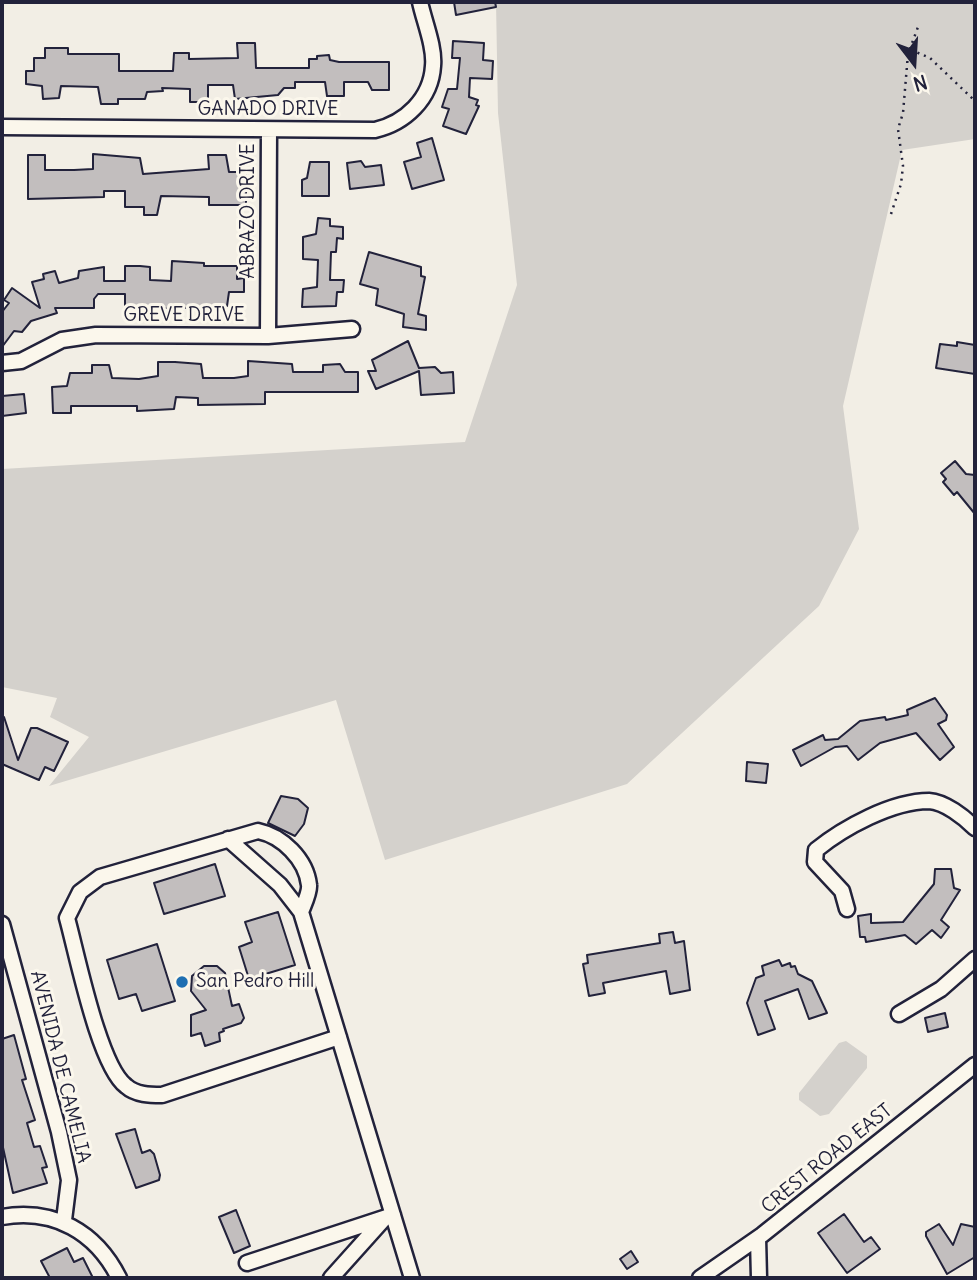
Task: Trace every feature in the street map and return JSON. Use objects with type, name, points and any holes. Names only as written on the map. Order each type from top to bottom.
[{"type":"street","name":"GANADO DRIVE","points":[[2,127],[375,130],[412,113],[427,89],[434,65],[420,2]]},
{"type":"street","name":"ABRAZO DRIVE","points":[[268,335],[269,130]]},
{"type":"street","name":"GREVE DRIVE","points":[[2,363],[20,361],[62,340],[96,335],[268,335],[352,330]]},
{"type":"street","points":[[848,909],[842,891],[816,862],[816,850],[839,831],[869,817],[929,801],[944,805],[975,828]]},
{"type":"street","points":[[301,912],[310,886],[290,848],[272,834],[258,831],[100,877],[88,884],[73,903],[67,918],[104,1051],[114,1071],[126,1086],[145,1095],[162,1095],[340,1037]]},
{"type":"street","points":[[228,839],[279,885],[301,912],[340,1037],[388,1217],[412,1278]]},
{"type":"street","name":"AVENIDA DE CAMELIA","points":[[2,924],[59,1132],[69,1180],[64,1220]]},
{"type":"street","points":[[899,1014],[941,989],[975,959]]},
{"type":"street","name":"CREST ROAD EAST","points":[[700,1278],[758,1238],[975,1065]]},
{"type":"street","points":[[2,1217],[29,1215],[64,1220],[87,1235],[109,1257],[119,1278]]},
{"type":"street","points":[[247,1263],[388,1217]]},
{"type":"street","points":[[331,1278],[388,1217]]},
{"type":"street","points":[[758,1238],[759,1278]]},
{"type":"path","points":[[891,215],[901,184],[903,166],[898,129],[903,113],[908,54],[918,27]]},
{"type":"path","points":[[911,50],[930,58],[975,102]]},
{"type":"shaded area","points":[[496,2],[975,2],[975,139],[902,150],[843,406],[859,529],[819,606],[627,784],[385,860],[336,700],[49,786],[89,737],[50,717],[57,698],[2,687],[2,469],[465,442],[517,285],[498,113]]},
{"type":"shaded area","points":[[846,1041],[867,1056],[867,1068],[829,1114],[820,1116],[799,1100],[799,1093],[839,1043]]},
{"type":"building","points":[[454,2],[495,2],[496,7],[456,15]]},
{"type":"building","points":[[453,41],[484,43],[483,60],[493,61],[492,79],[470,78],[469,97],[478,100],[476,105],[479,106],[466,134],[443,126],[449,109],[442,107],[448,89],[457,89],[460,58],[452,58]]},
{"type":"building","points":[[237,43],[255,43],[256,68],[309,68],[309,59],[329,55],[330,60],[339,62],[389,62],[389,90],[372,90],[368,82],[344,82],[344,96],[327,96],[325,82],[295,82],[295,88],[284,88],[278,95],[235,99],[233,85],[208,85],[208,102],[190,102],[190,89],[162,88],[163,91],[147,92],[145,99],[118,99],[118,104],[101,104],[98,87],[61,86],[59,98],[43,99],[42,86],[26,84],[26,71],[34,71],[34,58],[45,58],[45,48],[68,48],[68,54],[119,54],[119,71],[173,71],[174,53],[189,53],[189,59],[238,58]]},
{"type":"building","points":[[432,138],[444,180],[412,189],[404,162],[421,157],[417,143]]},
{"type":"building","points":[[93,154],[140,158],[143,174],[209,169],[208,155],[226,155],[229,172],[246,172],[246,205],[209,205],[209,197],[161,196],[157,215],[144,215],[144,207],[125,207],[125,191],[104,191],[104,197],[28,199],[28,155],[45,155],[45,170],[74,170],[93,169]]},
{"type":"building","points":[[361,161],[365,167],[381,165],[384,185],[350,189],[347,163]]},
{"type":"building","points":[[310,162],[329,162],[329,196],[302,196],[302,180],[307,178]]},
{"type":"building","points":[[318,218],[330,219],[330,226],[343,227],[343,239],[337,238],[336,252],[331,252],[330,280],[344,280],[343,292],[337,292],[336,306],[302,307],[303,289],[317,287],[318,260],[303,259],[303,237],[316,234]]},
{"type":"building","points":[[369,252],[421,267],[421,276],[425,277],[418,314],[426,316],[426,330],[403,327],[404,314],[376,305],[378,289],[360,284]]},
{"type":"building","points":[[172,261],[204,263],[204,266],[237,266],[237,279],[244,278],[244,292],[229,292],[227,306],[158,309],[125,306],[125,294],[98,294],[94,299],[94,308],[55,308],[57,313],[31,321],[22,332],[14,331],[2,347],[2,312],[9,303],[4,300],[12,288],[40,308],[32,282],[44,279],[43,274],[55,271],[59,283],[78,278],[79,271],[104,267],[104,281],[125,281],[125,266],[140,266],[150,267],[150,280],[171,281]]},
{"type":"building","points":[[408,341],[419,368],[435,367],[441,373],[453,372],[454,393],[421,395],[419,371],[376,389],[368,371],[376,371],[372,360]]},
{"type":"building","points":[[957,342],[975,345],[975,374],[936,368],[940,344],[957,346]]},
{"type":"building","points":[[248,361],[292,364],[293,372],[323,372],[323,365],[340,364],[345,372],[358,372],[358,392],[265,392],[265,404],[198,405],[198,398],[176,397],[174,409],[137,411],[137,406],[71,406],[71,413],[53,413],[52,387],[67,386],[70,373],[92,373],[92,365],[109,365],[112,378],[139,379],[158,376],[158,362],[175,362],[201,364],[203,378],[234,378],[248,376]]},
{"type":"building","points":[[24,394],[26,413],[2,416],[2,396]]},
{"type":"building","points":[[955,461],[966,474],[975,475],[975,514],[957,492],[954,495],[943,482],[946,479],[941,473]]},
{"type":"building","points":[[935,698],[947,715],[946,720],[938,724],[954,747],[940,760],[916,733],[880,743],[858,760],[847,746],[835,747],[801,766],[793,750],[823,735],[825,740],[838,739],[860,721],[885,717],[886,720],[908,715],[907,710]]},
{"type":"building","points":[[2,717],[18,760],[31,728],[37,728],[68,742],[54,771],[45,767],[39,780],[2,764]]},
{"type":"building","points":[[747,762],[768,764],[766,783],[746,781]]},
{"type":"building","points":[[281,796],[298,799],[308,808],[304,824],[295,836],[268,823]]},
{"type":"building","points":[[215,864],[225,896],[164,914],[154,883]]},
{"type":"building","points":[[935,869],[951,869],[954,888],[960,890],[941,920],[949,927],[941,938],[932,930],[916,944],[905,935],[866,942],[865,937],[860,937],[858,916],[871,914],[871,923],[903,922],[934,884]]},
{"type":"building","points":[[278,912],[295,965],[249,979],[239,947],[252,942],[245,922]]},
{"type":"building","points":[[673,932],[675,943],[684,941],[690,990],[670,994],[666,971],[603,983],[605,993],[589,996],[583,964],[588,963],[587,955],[660,943],[659,934]]},
{"type":"building","points":[[157,944],[175,1001],[142,1011],[136,994],[119,999],[107,960]]},
{"type":"building","points":[[779,960],[782,966],[790,963],[791,967],[795,966],[798,974],[812,981],[827,1013],[809,1019],[798,989],[765,1001],[775,1029],[758,1035],[747,1003],[756,978],[764,975],[762,966]]},
{"type":"building","points":[[204,966],[217,966],[225,973],[232,1006],[239,1004],[244,1018],[241,1023],[223,1029],[224,1031],[219,1033],[220,1041],[205,1046],[201,1033],[191,1036],[191,1015],[206,1010],[191,991],[192,976]]},
{"type":"building","points":[[945,1013],[948,1027],[928,1032],[925,1018]]},
{"type":"building","points":[[14,1035],[26,1079],[22,1080],[35,1120],[27,1123],[34,1147],[40,1146],[47,1167],[42,1168],[47,1183],[13,1193],[2,1143],[2,1039]]},
{"type":"building","points":[[135,1129],[142,1153],[150,1150],[154,1154],[160,1175],[159,1180],[136,1188],[116,1134]]},
{"type":"building","points":[[236,1210],[250,1246],[234,1253],[219,1217]]},
{"type":"building","points":[[844,1214],[864,1242],[871,1237],[880,1249],[847,1273],[818,1233]]},
{"type":"building","points":[[939,1224],[953,1245],[961,1224],[975,1227],[975,1257],[947,1274],[926,1236],[926,1232]]},
{"type":"building","points":[[67,1248],[74,1262],[83,1258],[93,1278],[50,1278],[41,1261]]},
{"type":"building","points":[[631,1251],[638,1262],[627,1269],[620,1259]]},
{"type":"place","name":"San Pedro Hill","points":[[182,982]]}]
